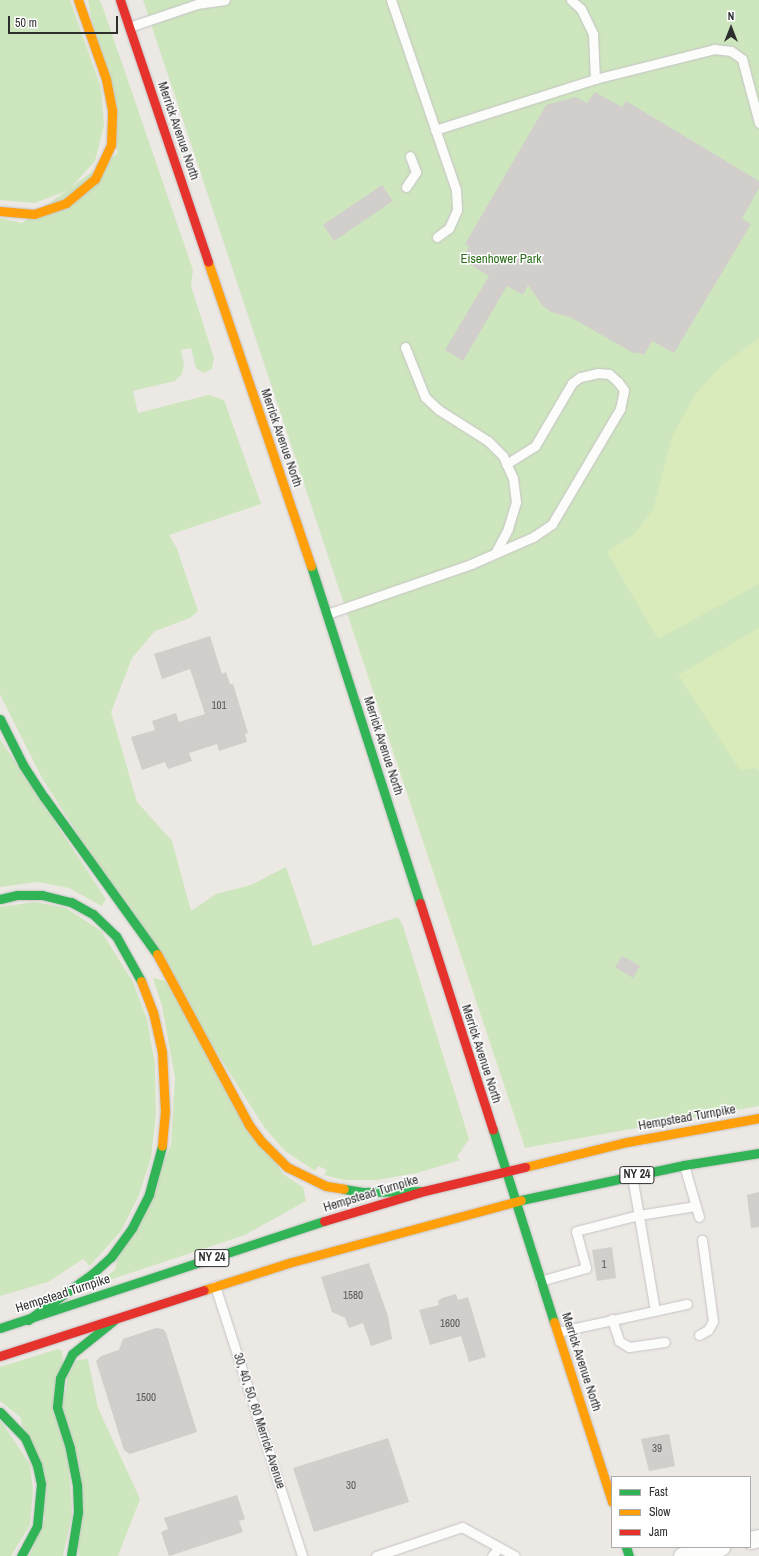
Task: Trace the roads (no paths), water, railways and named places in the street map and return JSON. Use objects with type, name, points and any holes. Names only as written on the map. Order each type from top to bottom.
[{"type":"main road","points":[[0,211],[34,214],[66,203],[95,179],[107,156],[111,145],[112,110],[106,79],[78,0]]},
{"type":"main road","name":"Merrick Avenue North","points":[[120,0],[327,614],[611,1499]]},
{"type":"main road","points":[[0,720],[23,765],[44,797],[159,956],[249,1125],[261,1141],[287,1166],[326,1186],[364,1192],[424,1191]]},
{"type":"main road","points":[[0,899],[18,895],[42,895],[71,902],[93,914],[116,936],[137,970],[153,1012],[162,1052],[165,1111],[162,1148],[149,1194],[132,1228],[111,1257],[92,1274],[28,1320]]},
{"type":"main road","name":"Hempstead Turnpike","points":[[0,1328],[340,1216],[424,1191],[505,1170],[627,1142],[759,1118]]},
{"type":"main road","name":"NY 24","points":[[0,1356],[113,1321],[215,1286],[292,1262],[515,1201],[684,1165],[759,1153]]},
{"type":"main road","points":[[72,1556],[78,1512],[77,1485],[70,1448],[57,1407],[60,1378],[72,1354],[113,1321]]},
{"type":"main road","points":[[0,1412],[24,1438],[37,1465],[41,1484],[37,1526],[21,1556]]},
{"type":"street","points":[[682,1556],[717,1548]]},
{"type":"lane","points":[[130,28],[198,4],[225,0]]},
{"type":"lane","points":[[391,0],[456,190],[457,210],[450,228],[437,237]]},
{"type":"lane","points":[[572,0],[581,9],[593,34],[595,79]]},
{"type":"lane","points":[[435,130],[595,79],[714,49],[731,51],[742,59],[759,123]]},
{"type":"lane","points":[[406,187],[416,172],[410,156]]},
{"type":"lane","points":[[405,347],[425,397],[439,410],[488,441],[503,456],[512,478],[516,502],[508,528],[496,552]]},
{"type":"lane","points":[[327,614],[428,579],[496,552],[533,537],[552,524],[620,409],[624,390],[618,382],[608,374],[598,372],[580,377],[572,383],[536,446],[506,464]]},
{"type":"lane","points":[[684,1165],[699,1217]]},
{"type":"lane","points":[[632,1176],[655,1310]]},
{"type":"lane","points":[[540,1281],[586,1268],[576,1231],[639,1215],[695,1206]]},
{"type":"lane","points":[[699,1335],[708,1330],[713,1321],[702,1240]]},
{"type":"lane","name":"30, 40, 50, 60 Merrick Avenue","points":[[215,1286],[302,1556]]},
{"type":"lane","points":[[557,1332],[687,1304]]},
{"type":"lane","points":[[612,1319],[620,1341],[629,1347],[665,1342]]},
{"type":"lane","points":[[376,1556],[462,1527],[514,1556]]},
{"type":"lane","points":[[492,1556],[499,1547]]},
{"type":"park label","name":"Eisenhower Park","points":[[501,259]]}]
